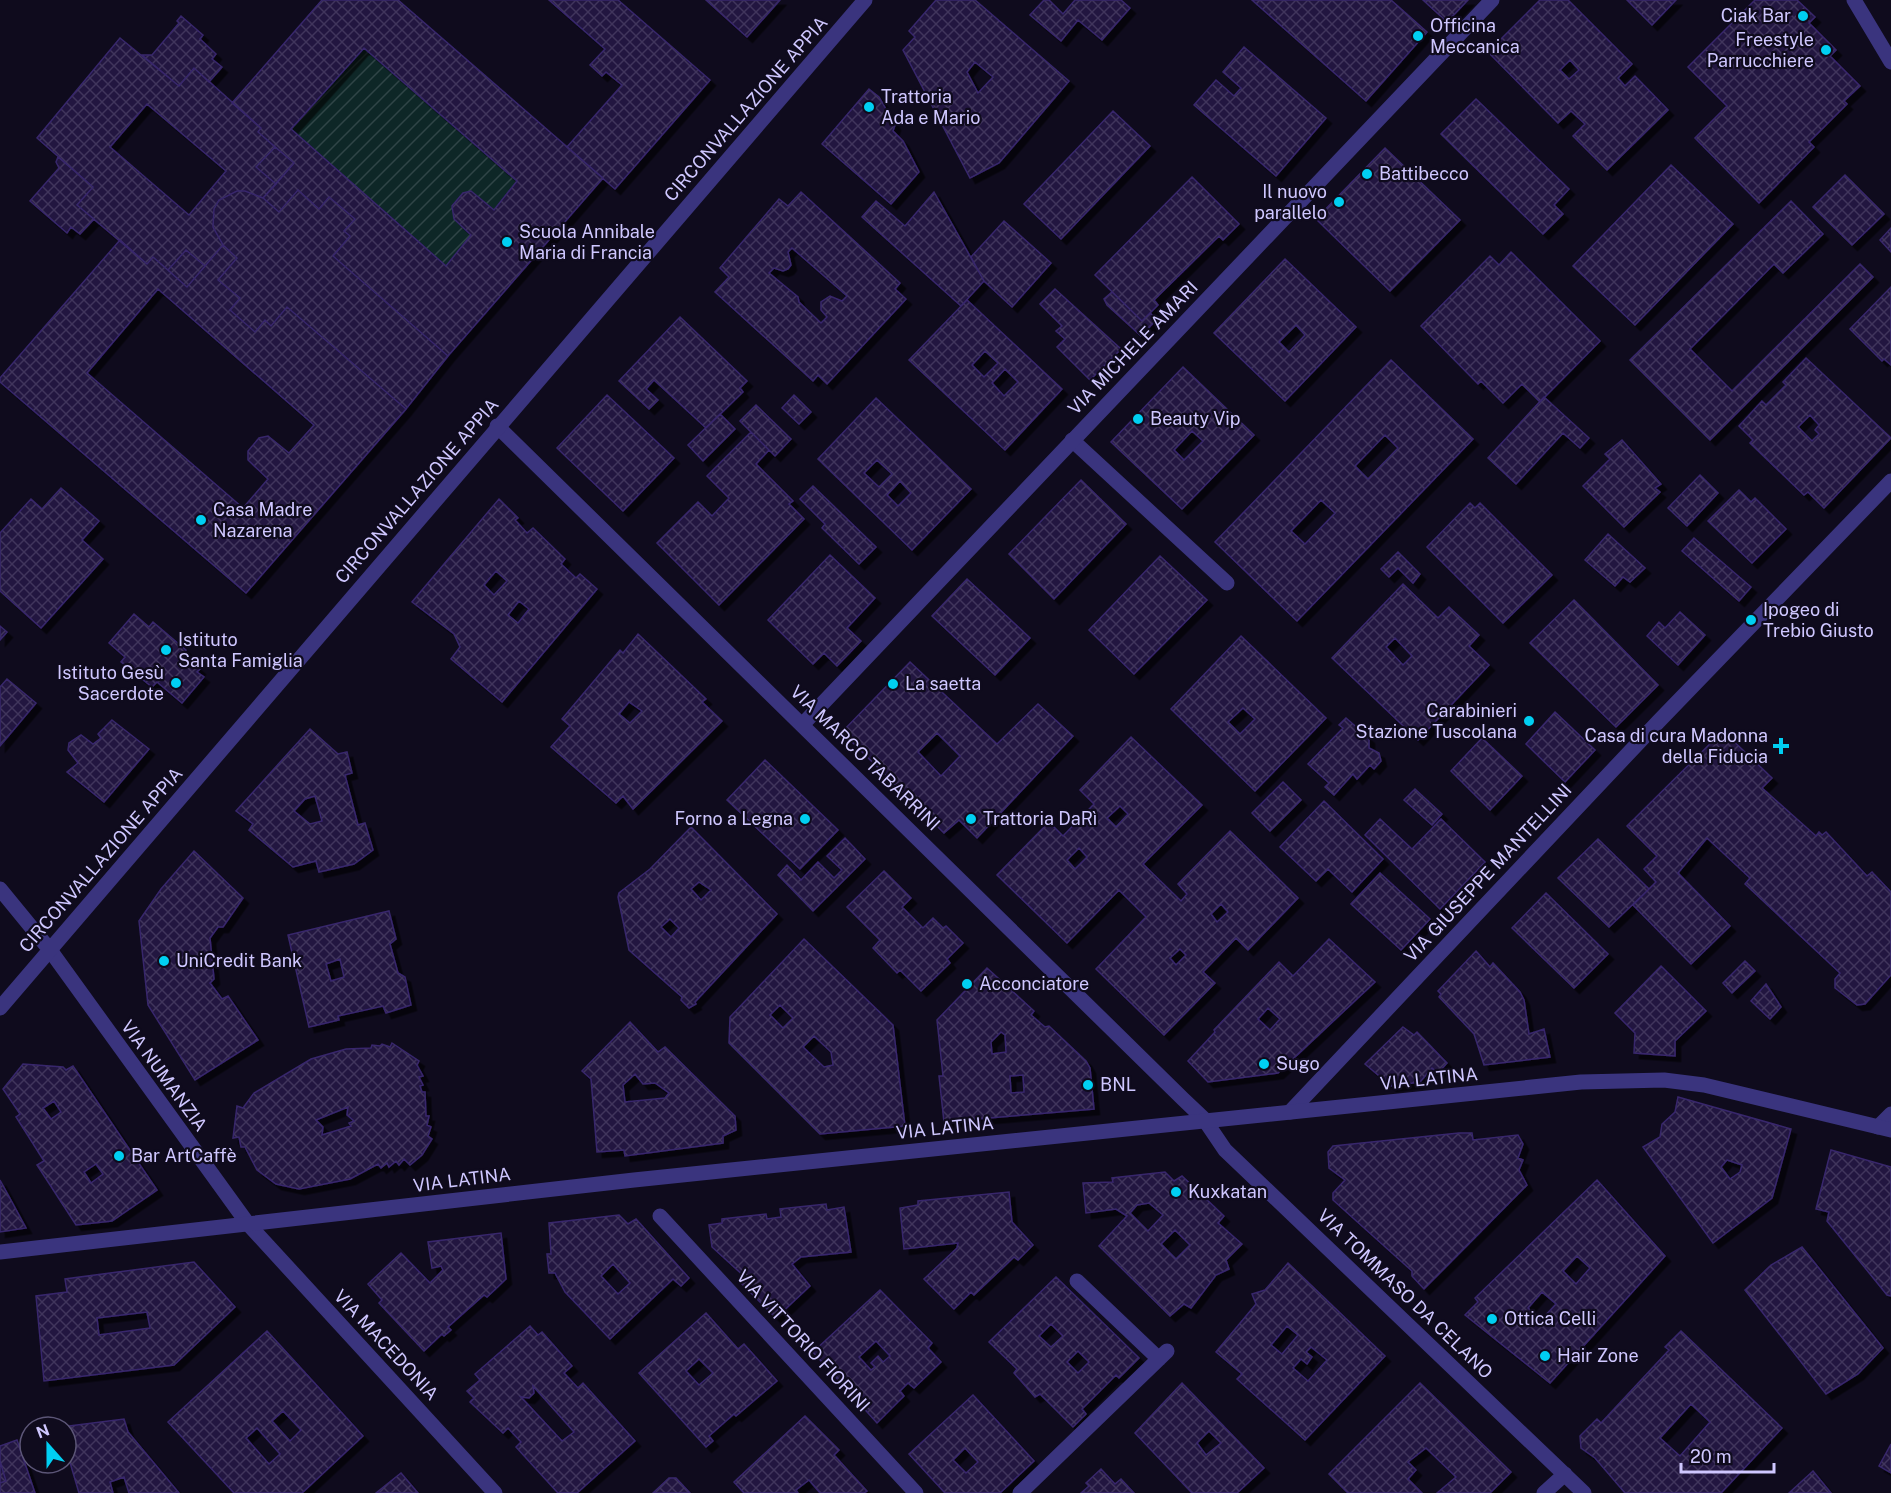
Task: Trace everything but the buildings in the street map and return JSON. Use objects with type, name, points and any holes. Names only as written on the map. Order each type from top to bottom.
[{"type":"street","name":"CIRCONVALLAZIONE APPIA","points":[[0,1008],[497,426],[865,0]]},
{"type":"street","name":"VIA MICHELE AMARI","points":[[803,724],[1492,0]]},
{"type":"street","points":[[1854,0],[1891,62]]},
{"type":"street","name":"VIA MARCO TABARRINI","points":[[497,426],[1204,1119]]},
{"type":"street","points":[[1072,440],[1227,583]]},
{"type":"street","name":"VIA GIUSEPPE MANTELLINI","points":[[1290,1112],[1658,722],[1891,481]]},
{"type":"street","name":"VIA NUMANZIA","points":[[0,889],[50,950],[248,1224]]},
{"type":"street","name":"VIA LATINA","points":[[0,1252],[1204,1119],[1581,1082],[1664,1080],[1727,1089],[1884,1129]]},
{"type":"street","points":[[1884,1129],[1891,1114]]},
{"type":"street","name":"VIA TOMMASO DA CELANO","points":[[1204,1119],[1225,1150],[1584,1493]]},
{"type":"street","name":"VIA VITTORIO FIORINI","points":[[660,1216],[916,1493]]},
{"type":"street","name":"VIA MACEDONIA","points":[[248,1224],[495,1493]]},
{"type":"street","points":[[1020,1493],[1163,1355],[1077,1281]]},
{"type":"street","points":[[1544,1493],[1565,1474]]},
{"type":"green space","points":[[364,48],[517,181],[494,210],[471,191],[463,193],[452,206],[454,219],[471,235],[446,266],[291,129]]},
{"type":"place","name":"Ciak Bar","points":[[1803,16]]},
{"type":"place","name":"Officina Meccanica","points":[[1418,36]]},
{"type":"place","name":"Freestyle Parrucchiere","points":[[1826,50]]},
{"type":"place","name":"Trattoria Ada e Mario","points":[[869,107]]},
{"type":"place","name":"Battibecco","points":[[1367,174]]},
{"type":"place","name":"Il nuovo parallelo","points":[[1339,202]]},
{"type":"place","name":"Scuola Annibale Maria di Francia","points":[[507,242]]},
{"type":"place","name":"Beauty Vip","points":[[1138,419]]},
{"type":"place","name":"Casa Madre Nazarena","points":[[201,520]]},
{"type":"place","name":"Ipogeo di Trebio Giusto","points":[[1751,620]]},
{"type":"place","name":"Istituto Santa Famiglia","points":[[166,650]]},
{"type":"place","name":"Istituto Gesù Sacerdote","points":[[176,683]]},
{"type":"place","name":"La saetta","points":[[893,684]]},
{"type":"place","name":"Carabinieri Stazione Tuscolana","points":[[1529,721]]},
{"type":"place","name":"Casa di cura Madonna della Fiducia","points":[[1781,746]]},
{"type":"place","name":"Forno a Legna","points":[[805,819]]},
{"type":"place","name":"Trattoria DaRì","points":[[971,819]]},
{"type":"place","name":"UniCredit Bank","points":[[164,961]]},
{"type":"place","name":"Acconciatore","points":[[967,984]]},
{"type":"place","name":"Sugo","points":[[1264,1064]]},
{"type":"place","name":"BNL","points":[[1088,1085]]},
{"type":"place","name":"Bar ArtCaffè","points":[[119,1156]]},
{"type":"place","name":"Kuxkatan","points":[[1176,1192]]},
{"type":"place","name":"Ottica Celli","points":[[1492,1319]]},
{"type":"place","name":"Hair Zone","points":[[1545,1356]]}]
